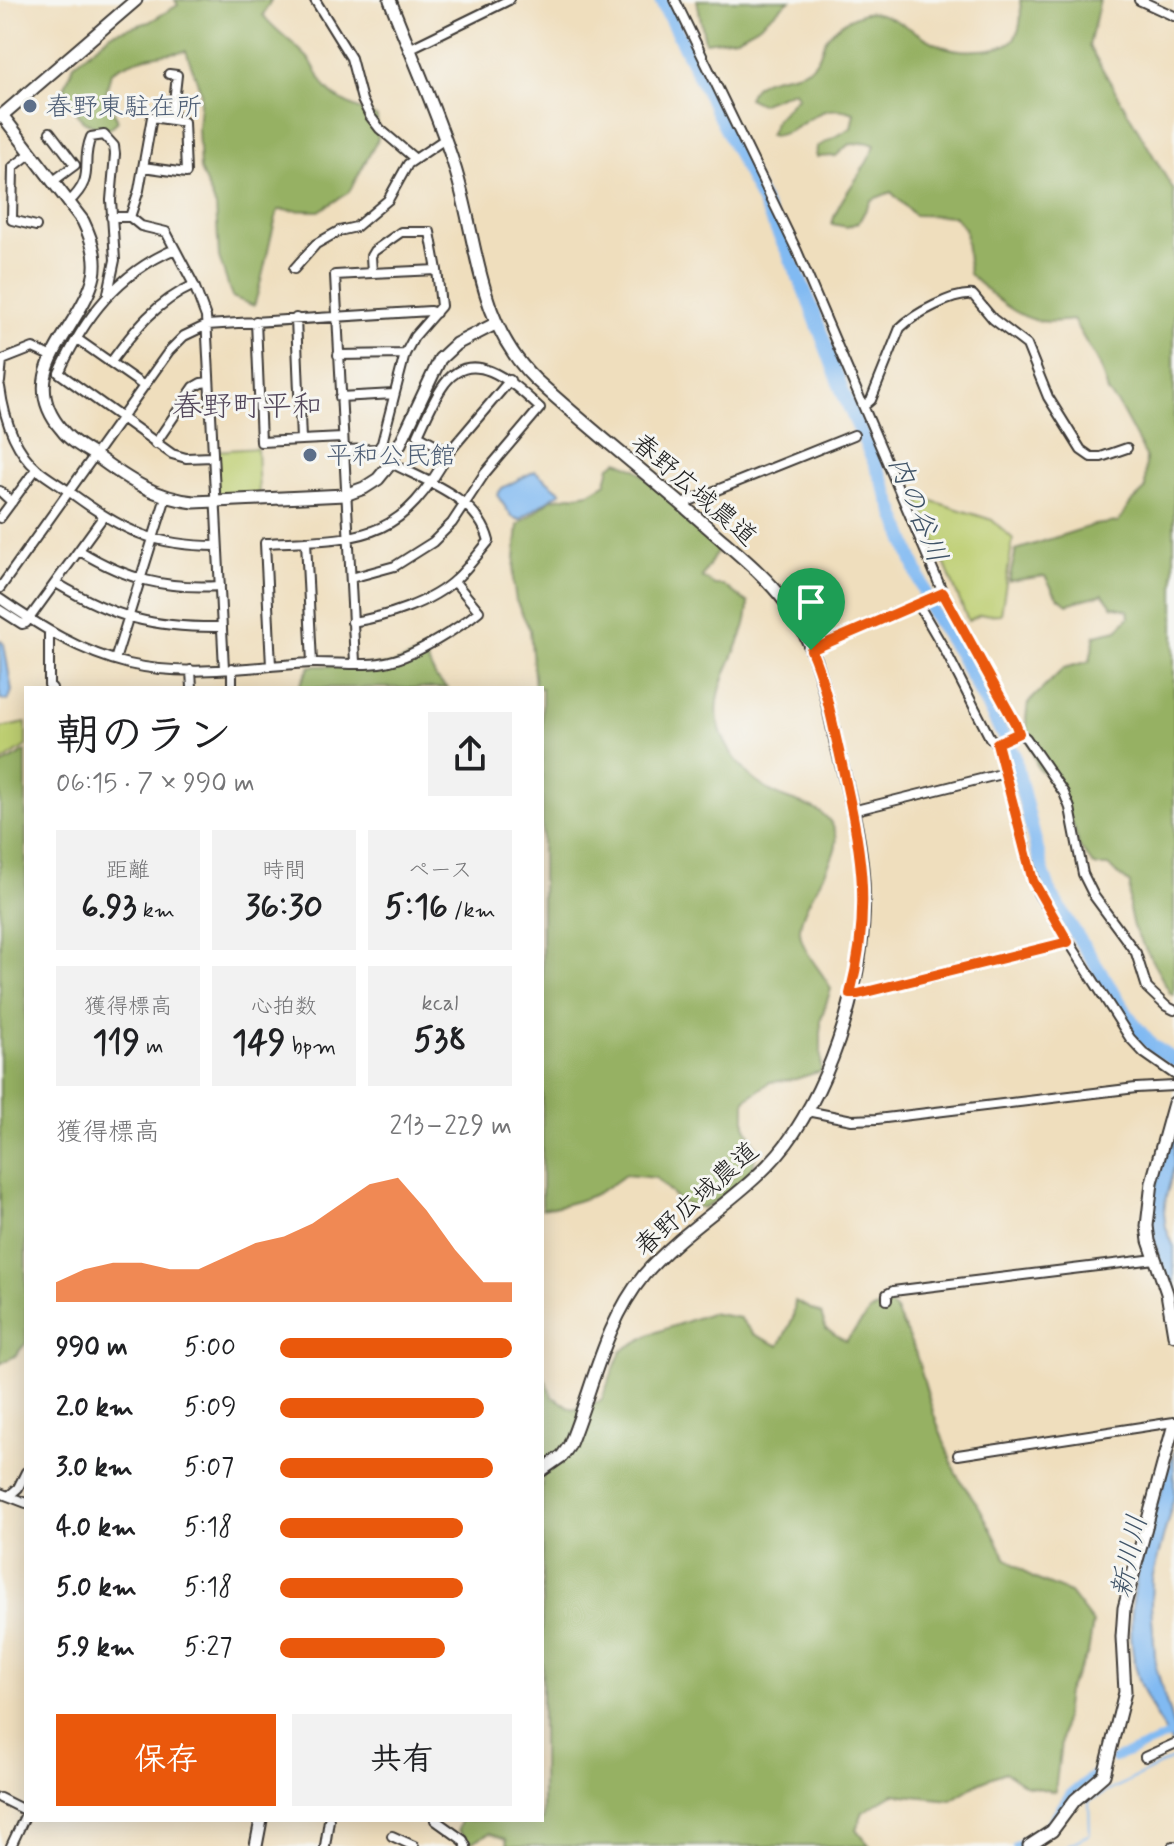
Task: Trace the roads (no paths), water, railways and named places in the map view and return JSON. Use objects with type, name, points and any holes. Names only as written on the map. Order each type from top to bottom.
[{"type":"street","points":[[136,0],[1,116],[83,221],[92,239],[95,271],[91,287],[50,356],[45,377],[46,398],[63,432],[131,482],[166,497],[194,502],[345,495],[378,479],[391,463],[440,359],[456,344],[495,324]]},
{"type":"street","points":[[315,0],[351,58],[362,100],[370,116],[380,129],[414,158]]},
{"type":"street","name":"春野広域農道","points":[[390,0],[455,168],[480,277],[495,324],[509,350],[535,379],[682,504],[769,583],[787,604],[811,650],[827,698],[852,811],[864,892],[858,964],[835,1049],[807,1111],[768,1166],[644,1275],[614,1322],[569,1446],[562,1456],[544,1469]]},
{"type":"street","points":[[409,49],[509,0]]},
{"type":"street","points":[[675,0],[797,251],[941,594],[1016,733],[1026,738],[1064,793],[1070,808],[1083,874],[1094,896],[1136,953],[1147,988],[1174,1010]]},
{"type":"street","points":[[1139,0],[1174,16]]},
{"type":"street","points":[[169,74],[177,75],[172,120]]},
{"type":"street","points":[[130,217],[139,190],[143,167],[152,117],[184,122],[186,173],[143,167]]},
{"type":"street","points":[[50,132],[75,165],[52,182]]},
{"type":"street","points":[[68,203],[87,179],[88,143],[91,137],[104,135],[114,146],[115,154],[111,217],[115,260],[108,293]]},
{"type":"street","points":[[294,269],[316,244],[339,231],[356,227],[388,200],[408,164],[445,139]]},
{"type":"street","points":[[31,153],[13,167],[12,220],[36,226]]},
{"type":"street","points":[[111,217],[130,217],[141,226],[166,232],[203,305],[207,325],[222,627],[232,686]]},
{"type":"street","points":[[343,450],[378,449],[405,354],[442,301],[430,232],[401,232],[374,251],[371,256],[372,273]]},
{"type":"street","points":[[175,249],[148,262],[108,293],[77,339],[59,373],[172,454],[186,458],[212,457]]},
{"type":"street","points":[[355,662],[335,275],[437,270]]},
{"type":"street","points":[[111,362],[139,323],[159,304],[194,285]]},
{"type":"street","points":[[864,406],[871,400],[900,328],[908,319],[961,293],[973,295],[993,319],[1027,345],[1048,397],[1081,450],[1091,457],[1101,457],[1127,448]]},
{"type":"street","points":[[0,588],[169,351],[184,336],[207,325],[436,313]]},
{"type":"street","points":[[296,318],[301,440]]},
{"type":"street","points":[[256,321],[261,442],[342,438]]},
{"type":"street","points":[[77,339],[144,386]]},
{"type":"street","points":[[50,356],[33,348],[1,360],[3,409],[10,431],[36,469],[103,517],[152,540],[188,546],[217,546]]},
{"type":"street","points":[[338,355],[405,354]]},
{"type":"street","points":[[351,578],[395,566],[419,553],[452,523],[485,473],[540,408],[510,380],[478,366],[461,371],[442,386],[418,435],[449,452]]},
{"type":"street","points":[[271,666],[265,543],[348,539],[380,528],[402,515],[430,483],[449,452],[510,380]]},
{"type":"street","points":[[155,444],[194,387],[209,382]]},
{"type":"street","points":[[340,397],[394,394]]},
{"type":"street","points":[[682,504],[854,435]]},
{"type":"street","points":[[352,622],[376,619],[399,611],[454,581],[489,541],[487,532],[466,502],[391,463]]},
{"type":"street","points":[[0,518],[36,469]]},
{"type":"street","points":[[0,491],[12,502]]},
{"type":"street","points":[[115,660],[166,497]]},
{"type":"street","points":[[0,610],[22,624],[30,619],[103,517]]},
{"type":"street","points":[[306,541],[312,663]]},
{"type":"street","points":[[80,551],[108,568],[139,580],[170,586],[220,586]]},
{"type":"street","points":[[0,599],[49,633],[81,649],[158,669],[191,670],[390,661],[456,630],[479,611],[454,581]]},
{"type":"street","points":[[56,583],[92,604],[128,618],[183,628],[222,627]]},
{"type":"street","points":[[811,650],[941,594]]},
{"type":"street","points":[[919,603],[990,738],[999,742]]},
{"type":"street","points":[[49,633],[50,686]]},
{"type":"street","points":[[191,670],[192,686]]},
{"type":"street","points":[[999,742],[1016,733]]},
{"type":"street","points":[[999,742],[1033,881],[1130,1038],[1144,1053],[1174,1074]]},
{"type":"street","points":[[852,811],[1005,773]]},
{"type":"street","points":[[850,994],[1068,942]]},
{"type":"street","points":[[807,1111],[852,1120],[877,1119],[1174,1086]]},
{"type":"street","points":[[1174,1103],[1148,1205],[1149,1241],[1167,1293],[1174,1335]]},
{"type":"street","points":[[887,1300],[887,1294],[893,1291],[1155,1259]]},
{"type":"street","points":[[958,1455],[1174,1423],[1124,1608],[1125,1692],[1104,1775],[1075,1800],[1052,1831],[1029,1846]]},
{"type":"street","points":[[5,1494],[18,1488],[24,1476]]},
{"type":"street","points":[[5,1494],[24,1502]]},
{"type":"street","points":[[1145,1757],[1171,1745]]},
{"type":"street","points":[[0,1798],[24,1811]]},
{"type":"street","points":[[11,1846],[24,1817]]},
{"type":"street","points":[[256,1846],[261,1822]]},
{"type":"street","points":[[325,1846],[329,1822]]},
{"type":"street","points":[[438,1822],[463,1840],[466,1846]]},
{"type":"street","points":[[392,1836],[414,1846]]},
{"type":"water","points":[[535,471],[561,492],[520,520],[512,517],[497,495],[502,488]]},
{"type":"water","points":[[0,640],[4,644],[12,691],[8,701],[0,699]]},
{"type":"water","points":[[1174,1129],[1174,1167],[1164,1213],[1174,1247],[1174,1301],[1154,1241],[1151,1213],[1156,1184]]},
{"type":"water","points":[[1174,1451],[1174,1497],[1152,1579],[1151,1605],[1156,1667],[1174,1729],[1174,1748],[1140,1683],[1131,1634],[1132,1608],[1142,1554]]},
{"type":"waterway","name":"内の谷川","points":[[661,0],[788,252],[844,395],[882,479],[932,612],[959,653],[1013,753],[1051,895],[1132,1022],[1151,1045],[1174,1060]]},
{"type":"waterway","points":[[1114,1759],[1171,1735]]},
{"type":"waterway","points":[[1066,1846],[1090,1834],[1089,1801],[1174,1758]]},
{"type":"waterway","points":[[1016,1846],[1048,1825],[1069,1794],[1096,1772]]},
{"type":"place","name":"春野東駐在所","points":[[30,106]]},
{"type":"place","name":"平和公民館","points":[[310,455]]},
{"type":"district","name":"春野町平和","points":[[247,406]]},
{"type":"water label","name":"新川川","points":[[1128,1556]]}]
